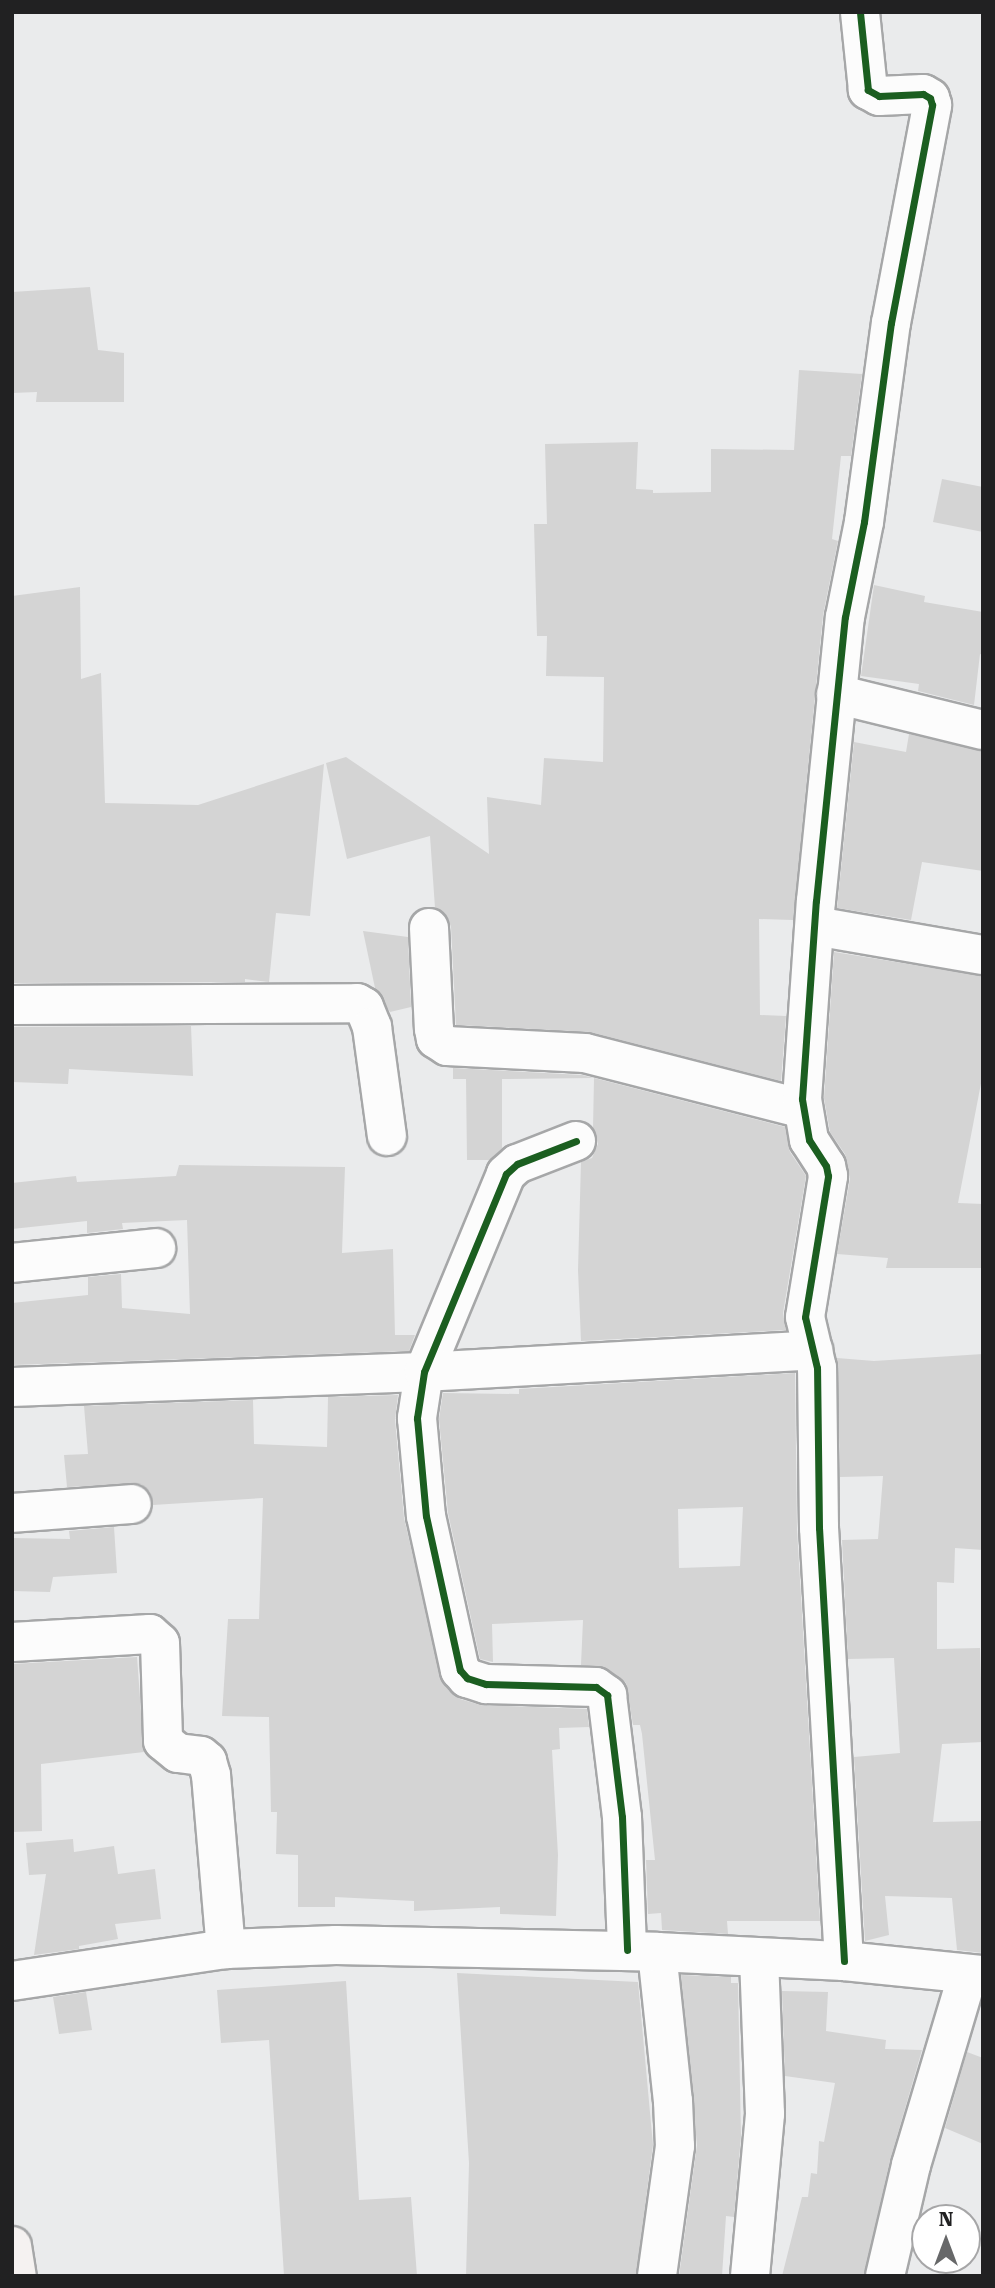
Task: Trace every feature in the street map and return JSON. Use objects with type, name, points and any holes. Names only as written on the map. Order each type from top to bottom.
[{"type":"main road","points":[[12,2246],[17,2276]]},
{"type":"street","points":[[844,1961],[819,1528],[817,1368],[805,1317],[828,1176],[826,1166],[809,1140],[803,1109],[815,926],[845,617],[864,523],[891,323],[932,105],[930,97],[923,94],[879,96],[868,90],[860,12]]},
{"type":"street","points":[[836,694],[983,730]]},
{"type":"street","points":[[815,926],[983,955]]},
{"type":"street","points":[[429,928],[434,1029],[436,1039],[447,1046],[585,1053],[803,1109]]},
{"type":"street","points":[[12,1004],[357,1003],[365,1007],[372,1027],[387,1136]]},
{"type":"street","points":[[576,1141],[517,1164],[506,1174],[424,1372],[417,1418],[426,1516],[460,1670],[467,1678],[486,1684],[596,1687],[603,1689],[610,1704],[622,1817],[642,1951],[673,2101],[675,2146],[657,2276]]},
{"type":"street","points":[[12,1263],[156,1248]]},
{"type":"street","points":[[12,1387],[424,1372],[813,1350]]},
{"type":"street","points":[[12,1513],[132,1504]]},
{"type":"street","points":[[12,1643],[156,1636],[160,1643],[163,1741],[177,1753],[201,1756],[207,1761],[211,1775],[226,1949]]},
{"type":"street","points":[[12,1981],[226,1949],[336,1945],[642,1951],[844,1961],[975,1974],[911,2165],[885,2276]]},
{"type":"street","points":[[750,2276],[765,2114],[759,1958]]},
{"type":"building","points":[[90,287],[98,350],[124,353],[124,402],[36,402],[37,392],[12,393],[12,292]]},
{"type":"building","points":[[799,370],[862,374],[851,456],[841,456],[832,539],[838,541],[823,615],[793,920],[759,919],[760,1015],[786,1016],[781,1081],[590,1032],[456,1025],[451,927],[447,916],[435,908],[430,836],[347,859],[326,763],[346,757],[489,854],[487,797],[541,805],[544,758],[603,762],[604,677],[546,676],[547,636],[537,636],[534,524],[547,524],[545,444],[638,442],[636,489],[653,490],[653,493],[711,492],[711,449],[794,450]]},
{"type":"building","points":[[942,479],[983,487],[983,532],[933,522]]},
{"type":"building","points":[[874,585],[925,596],[924,602],[983,612],[983,655],[980,654],[974,705],[918,691],[919,684],[861,676]]},
{"type":"building","points":[[80,587],[81,679],[101,673],[105,803],[198,805],[324,764],[310,916],[276,913],[269,982],[245,979],[245,982],[12,983],[12,596]]},
{"type":"building","points":[[909,734],[983,751],[983,871],[922,862],[911,920],[837,908],[854,742],[906,752]]},
{"type":"building","points":[[363,931],[408,937],[411,1007],[390,1012],[375,988]]},
{"type":"building","points":[[834,952],[983,976],[983,1073],[958,1203],[983,1204],[983,1268],[886,1268],[888,1258],[837,1254],[850,1179],[845,1154],[830,1132],[824,1098]]},
{"type":"building","points":[[191,1026],[193,1076],[69,1069],[68,1084],[12,1082],[12,1027]]},
{"type":"building","points":[[453,1068],[582,1075],[593,1078],[502,1079],[502,1148],[490,1160],[467,1160],[466,1079],[453,1079]]},
{"type":"building","points":[[594,1078],[785,1127],[790,1152],[806,1176],[783,1313],[786,1330],[581,1341],[578,1270],[581,1162],[592,1158],[598,1144],[593,1128]]},
{"type":"building","points":[[179,1165],[345,1167],[342,1253],[393,1249],[395,1335],[415,1335],[409,1351],[12,1365],[12,1303],[88,1295],[88,1277],[121,1274],[122,1308],[190,1314],[187,1220],[122,1223],[123,1229],[87,1233],[87,1221],[12,1229],[12,1183],[76,1176],[77,1182],[176,1176]]},
{"type":"building","points":[[983,1354],[983,1550],[955,1548],[954,1583],[937,1582],[937,1649],[980,1648],[983,1742],[942,1744],[933,1822],[981,1821],[983,1953],[957,1950],[952,1898],[885,1896],[889,1935],[865,1941],[854,1757],[900,1753],[894,1658],[848,1659],[842,1540],[878,1539],[883,1476],[840,1477],[837,1358],[874,1361]]},
{"type":"building","points":[[795,1373],[797,1529],[820,1921],[727,1921],[728,1934],[662,1930],[661,1913],[648,1914],[646,1860],[655,1860],[642,1734],[640,1725],[633,1725],[626,1683],[608,1669],[581,1665],[583,1620],[492,1624],[493,1662],[480,1659],[448,1513],[439,1419],[443,1393],[519,1394],[519,1389]],"holes":[[[743,1507],[740,1566],[679,1568],[678,1509]]]},
{"type":"building","points":[[398,1395],[395,1420],[404,1518],[443,1684],[460,1699],[480,1705],[587,1709],[589,1727],[559,1728],[560,1749],[552,1750],[558,1855],[556,1916],[500,1914],[500,1907],[414,1911],[414,1901],[335,1897],[335,1907],[298,1907],[298,1855],[276,1854],[277,1812],[271,1812],[269,1717],[222,1716],[228,1619],[259,1619],[263,1498],[153,1505],[150,1492],[141,1484],[67,1487],[64,1455],[88,1454],[84,1406],[253,1400],[254,1444],[327,1447],[328,1397]]},
{"type":"building","points":[[114,1527],[117,1573],[53,1577],[50,1592],[12,1591],[12,1538],[70,1539],[69,1531]]},
{"type":"building","points":[[137,1657],[144,1752],[41,1764],[42,1831],[12,1832],[12,1664]]},
{"type":"building","points":[[73,1839],[74,1852],[114,1846],[118,1874],[155,1869],[161,1919],[115,1924],[118,1939],[79,1946],[79,1949],[34,1955],[46,1874],[29,1875],[26,1843]]},
{"type":"building","points":[[457,1973],[638,1982],[653,2145],[636,2276],[466,2276],[469,2163]]},
{"type":"building","points":[[681,1975],[731,1977],[731,1983],[738,1983],[741,2136],[734,2217],[726,2216],[722,2276],[679,2276],[697,2145]]},
{"type":"building","points":[[346,1981],[359,2200],[411,2197],[417,2276],[284,2276],[269,2040],[221,2043],[217,1990]]},
{"type":"building","points":[[782,1991],[828,1992],[826,2031],[886,2040],[885,2049],[922,2050],[890,2160],[864,2276],[782,2276],[802,2197],[808,2197],[811,2173],[817,2174],[819,2141],[824,2142],[835,2083],[785,2076]]},
{"type":"building","points":[[86,1992],[92,2030],[59,2034],[53,1997]]},
{"type":"building","points":[[967,2052],[983,2058],[983,2144],[945,2128]]},
{"type":"cycle path","points":[[844,1961],[819,1528],[817,1368],[805,1317],[828,1176],[826,1166],[809,1140],[802,1099],[816,901],[845,617],[864,522],[891,323],[932,105],[930,98],[923,94],[879,96],[868,90],[860,12]]},
{"type":"cycle path","points":[[576,1141],[517,1164],[506,1174],[424,1372],[417,1418],[426,1516],[460,1670],[467,1678],[486,1684],[596,1687],[607,1695],[622,1817],[627,1950]]}]
